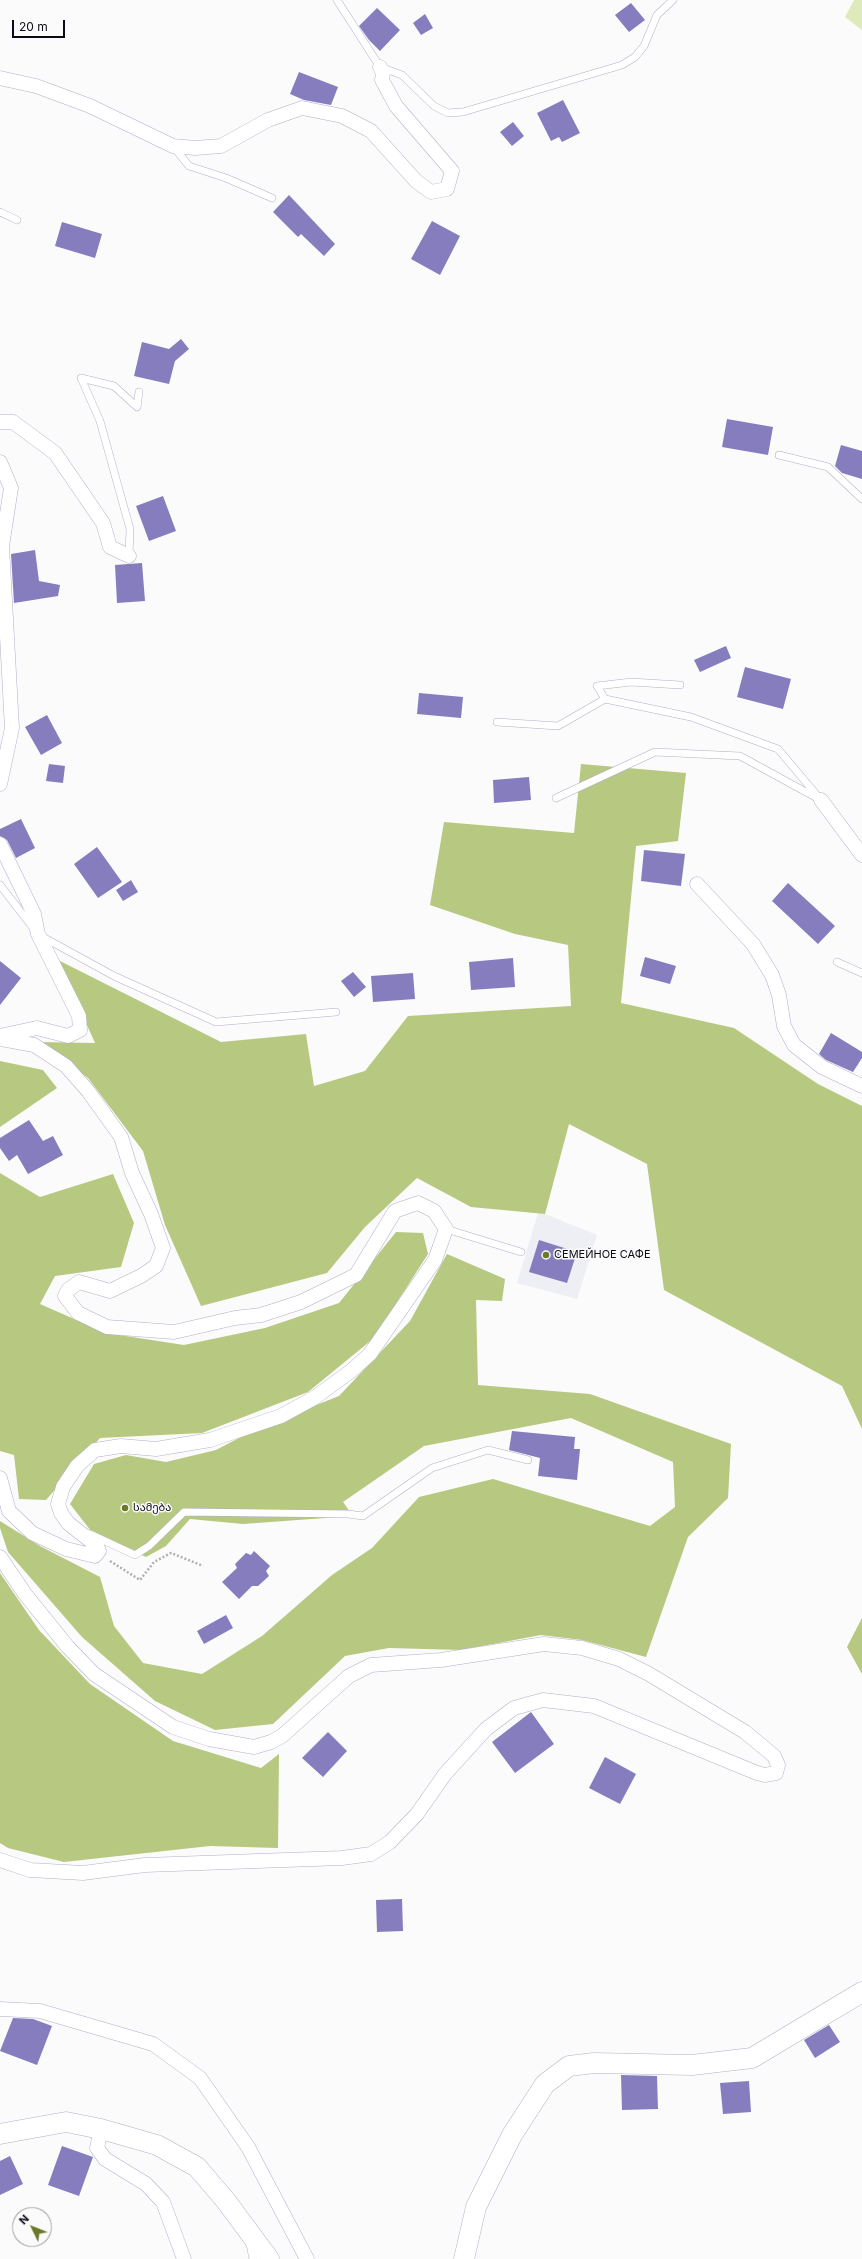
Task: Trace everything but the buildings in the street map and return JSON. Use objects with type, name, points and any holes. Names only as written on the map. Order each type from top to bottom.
[{"type":"street","points":[[0,78],[36,86],[90,106],[173,146],[195,148],[221,146],[268,120],[302,108],[342,116],[371,131],[416,181],[431,192],[447,189],[452,171],[396,106],[382,80],[383,73],[380,68]]},
{"type":"street","points":[[0,422],[13,422],[55,453],[103,523],[110,547],[129,556]]},
{"type":"street","points":[[0,462],[11,488],[2,546],[12,728],[0,784]]},
{"type":"street","points":[[821,800],[862,855]]},
{"type":"street","points":[[0,844],[34,914],[38,934],[79,1016],[80,1030],[68,1036],[37,1028],[0,1038]]},
{"type":"street","points":[[697,884],[753,944],[772,975],[784,1026],[794,1045],[822,1067],[862,1086]]},
{"type":"street","points":[[0,1038],[34,1045],[66,1066],[88,1091],[121,1137],[132,1173],[151,1214],[163,1248],[156,1266],[110,1291],[79,1282],[68,1290],[65,1296],[78,1313],[107,1327],[174,1332],[235,1318],[261,1315],[301,1302],[356,1275],[394,1211],[418,1203],[434,1211],[446,1229],[435,1260],[370,1354],[351,1371],[314,1398],[281,1416],[210,1440],[156,1449],[121,1446],[95,1450],[77,1466],[63,1487],[58,1504],[61,1513],[68,1523],[97,1546],[98,1554],[90,1556],[66,1549],[32,1533],[9,1511],[0,1478]]},
{"type":"street","points":[[0,1557],[30,1600],[67,1646],[94,1674],[173,1727],[209,1739],[254,1747],[271,1742],[282,1736],[348,1676],[371,1665],[441,1660],[544,1644],[582,1648],[619,1659],[649,1674],[746,1732],[774,1756],[778,1765],[776,1773],[765,1775],[757,1773],[594,1706],[543,1700],[514,1708],[486,1729],[445,1774],[417,1814],[390,1842],[371,1854],[342,1858],[145,1865],[83,1873],[30,1870],[0,1860]]},
{"type":"street","points":[[464,2259],[476,2207],[512,2135],[545,2084],[569,2066],[594,2063],[692,2065],[752,2058],[862,1992]]},
{"type":"street","points":[[0,2009],[40,2012],[153,2044],[200,2078],[248,2147],[307,2259]]},
{"type":"street","points":[[8,2135],[66,2122],[101,2129],[157,2145],[198,2167],[269,2259]]},
{"type":"street","points":[[101,2129],[97,2148],[105,2158],[146,2184],[163,2202],[184,2259]]},
{"type":"lane","points":[[337,0],[380,68],[402,75],[434,106],[448,114],[463,112],[622,65],[635,57],[644,46],[657,15],[673,0]]},
{"type":"lane","points":[[173,146],[189,166],[226,178],[272,198]]},
{"type":"lane","points":[[0,212],[17,220]]},
{"type":"lane","points":[[129,556],[130,529],[100,421],[81,378],[114,386],[137,407],[139,392]]},
{"type":"lane","points":[[779,455],[828,467],[862,499]]},
{"type":"lane","points":[[605,699],[597,686],[631,682],[680,685]]},
{"type":"lane","points":[[497,722],[558,726],[605,699],[691,717],[778,749],[821,800]]},
{"type":"lane","points":[[556,798],[654,752],[740,756],[821,800]]},
{"type":"lane","points":[[0,885],[38,934],[114,976],[216,1022],[336,1012]]},
{"type":"lane","points":[[837,962],[862,972]]},
{"type":"lane","points":[[446,1229],[521,1252]]},
{"type":"lane","points":[[68,1523],[135,1555],[150,1546],[184,1512],[348,1514],[363,1516],[432,1468],[488,1450],[528,1460]]},
{"type":"lane","points":[[246,2228],[253,2259]]},
{"type":"path","points":[[98,1554],[140,1580],[154,1562],[171,1553],[203,1566]]},
{"type":"shaded area","points":[[538,1213],[545,1214],[597,1235],[577,1299],[517,1283]]},
{"type":"green space","points":[[854,0],[862,0],[862,30],[845,17]]},
{"type":"green space","points":[[581,764],[686,773],[678,841],[636,846],[621,1003],[734,1028],[818,1084],[862,1106],[862,1429],[842,1386],[664,1290],[647,1164],[569,1124],[545,1214],[471,1207],[417,1178],[365,1227],[327,1273],[201,1306],[165,1225],[143,1151],[88,1078],[38,1042],[95,1043],[58,960],[221,1042],[306,1034],[314,1086],[365,1071],[408,1016],[571,1006],[568,945],[515,934],[430,905],[444,822],[574,833]]},
{"type":"green space","points":[[0,1061],[43,1070],[57,1088],[0,1127]]},
{"type":"green space","points":[[0,1173],[40,1197],[113,1174],[134,1223],[121,1267],[55,1276],[40,1304],[106,1333],[184,1345],[265,1328],[339,1303],[396,1232],[423,1233],[428,1254],[374,1338],[308,1392],[202,1433],[100,1438],[46,1500],[19,1499],[14,1455],[0,1451]]},
{"type":"green space","points":[[447,1254],[505,1279],[502,1301],[476,1300],[478,1385],[590,1394],[731,1444],[728,1498],[688,1537],[646,1657],[582,1640],[541,1635],[461,1650],[389,1648],[345,1656],[273,1724],[215,1730],[155,1701],[82,1637],[8,1552],[0,1528],[0,1521],[40,1546],[100,1577],[114,1626],[143,1663],[202,1674],[262,1636],[332,1575],[372,1548],[419,1497],[493,1479],[650,1526],[675,1507],[673,1462],[571,1418],[424,1446],[343,1502],[353,1516],[243,1524],[190,1519],[166,1546],[146,1557],[91,1531],[70,1504],[94,1464],[126,1455],[166,1462],[216,1450],[256,1429],[339,1396],[410,1321]]},
{"type":"green space","points":[[0,1573],[39,1630],[90,1684],[173,1741],[261,1768],[279,1754],[278,1848],[210,1846],[64,1862],[8,1848],[0,1843]]},
{"type":"green space","points":[[862,1618],[862,1674],[847,1647]]},
{"type":"place","name":"СЕМЕЙНОЕ САФЕ","points":[[546,1255]]},
{"type":"place","name":"სამება","points":[[125,1508]]}]
